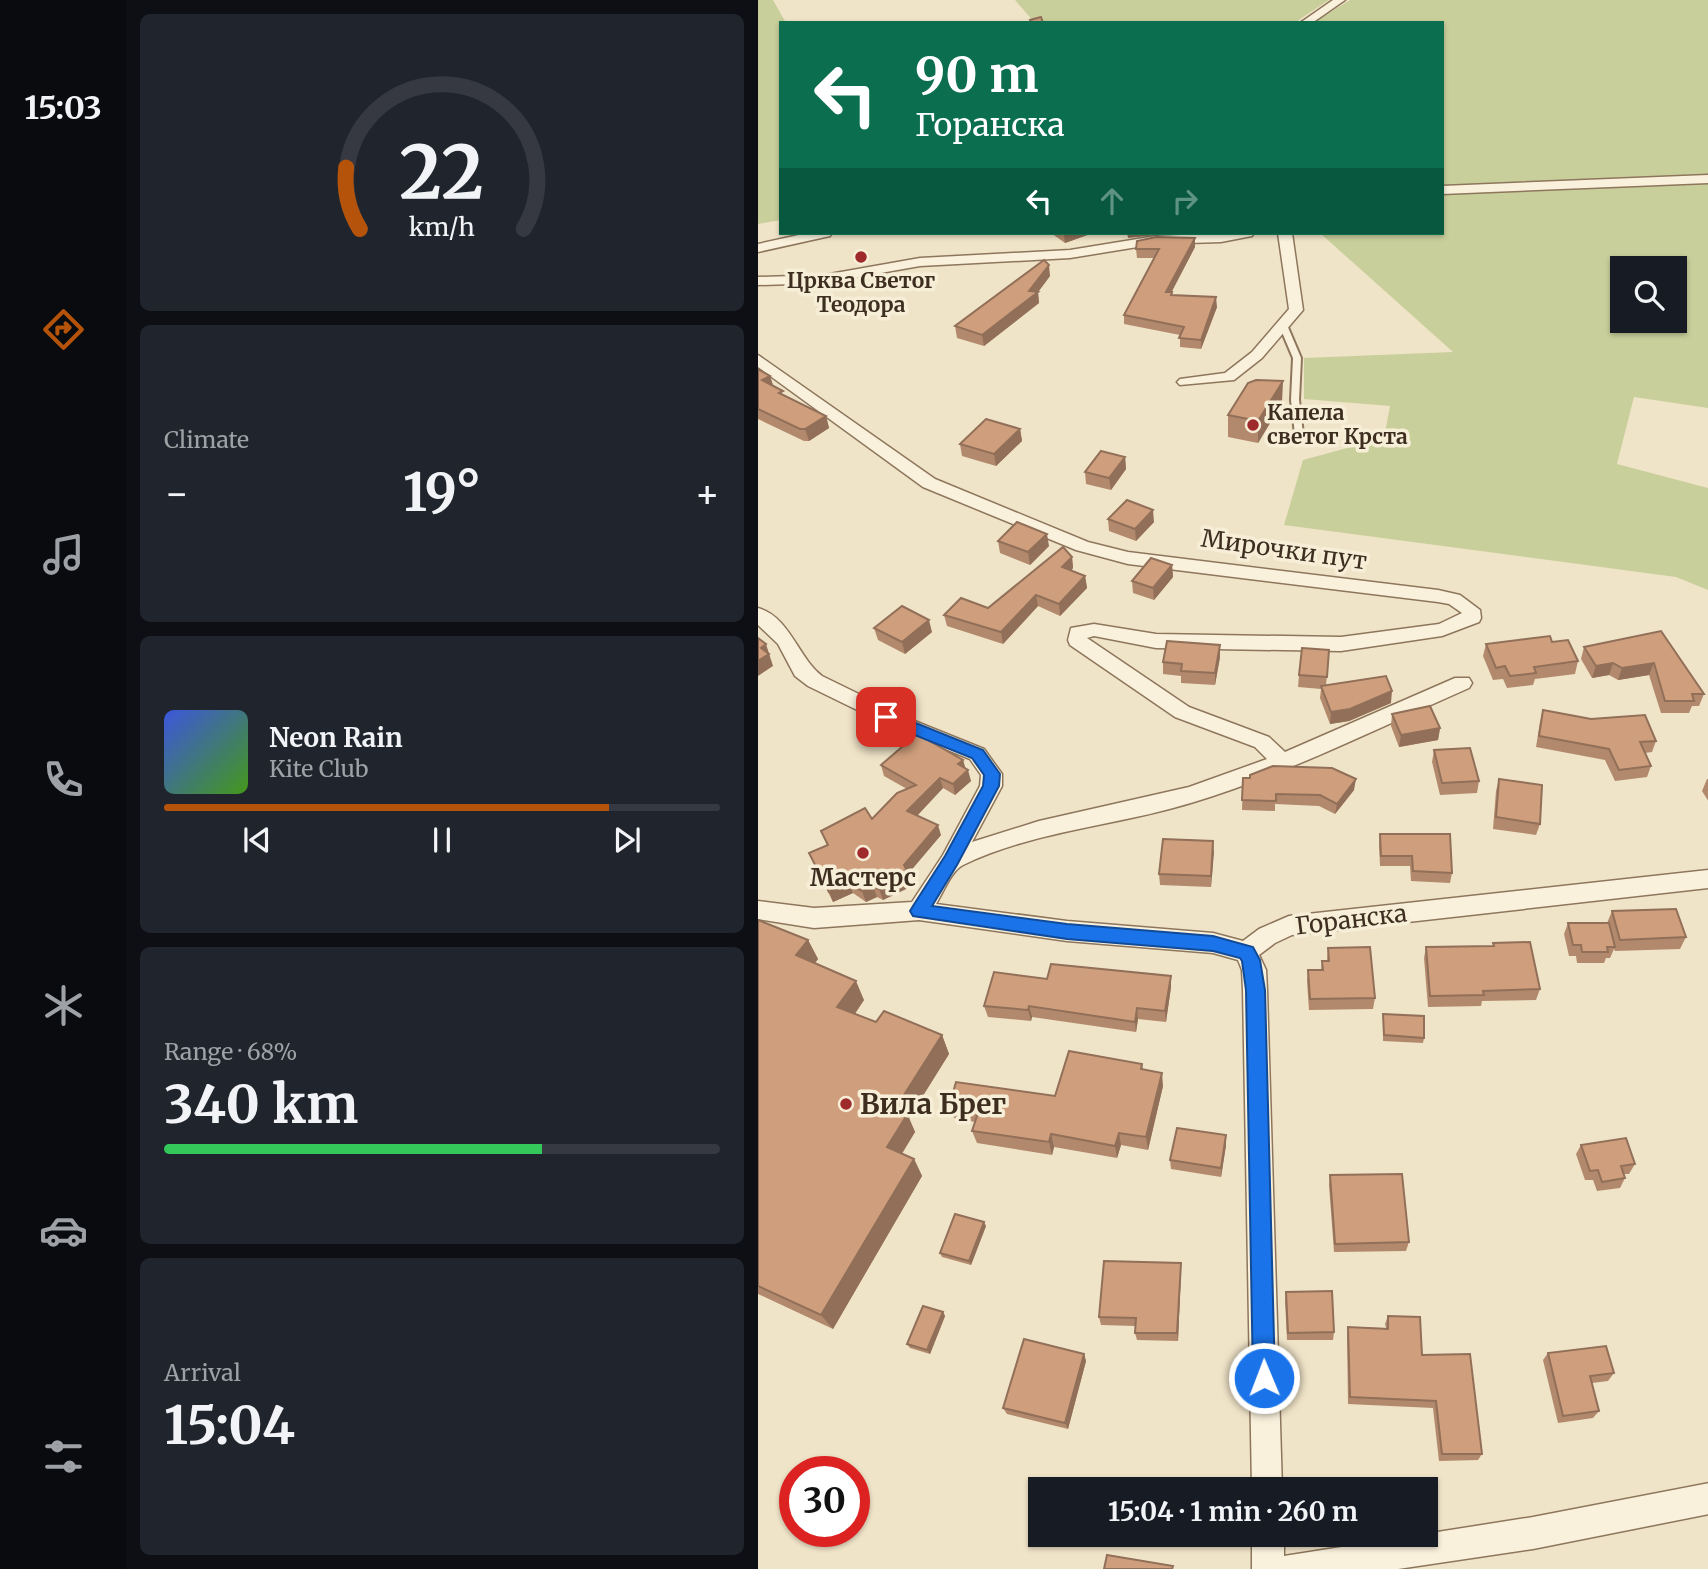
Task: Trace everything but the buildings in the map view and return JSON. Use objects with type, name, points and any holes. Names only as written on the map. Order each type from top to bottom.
[{"type":"street","points":[[1308,21],[1340,0]]},
{"type":"street","points":[[1444,190],[1708,179]]},
{"type":"street","points":[[758,248],[816,235]]},
{"type":"street","points":[[758,281],[824,279],[920,262],[1057,255],[1156,240],[1237,235]]},
{"type":"street","points":[[1185,382],[1229,377],[1257,355],[1296,310],[1285,235]]},
{"type":"street","name":"Мирочки пут","points":[[758,360],[929,483],[1082,546],[1128,558],[1438,596],[1463,603],[1471,610],[1472,618],[1442,631],[1341,644],[1156,641],[1083,630],[1076,637],[1182,712],[1262,742],[1281,761]]},
{"type":"street","points":[[758,614],[786,640],[802,671],[815,681],[905,725],[977,754],[992,774],[991,786],[951,861],[919,911]]},
{"type":"street","points":[[951,861],[1003,838],[1191,795],[1281,761],[1462,683]]},
{"type":"street","name":"Горанска","points":[[1246,952],[1267,936],[1289,926],[1708,879]]},
{"type":"street","points":[[758,910],[814,918],[919,911],[1067,932],[1213,943],[1246,952],[1254,970],[1256,990],[1267,1477]]},
{"type":"street","points":[[1291,1569],[1533,1533],[1708,1498]]},
{"type":"street","points":[[1268,1547],[1268,1569]]},
{"type":"lane","points":[[1283,325],[1298,358],[1295,400],[1299,435]]},
{"type":"green space","points":[[758,0],[773,0],[785,21],[779,21],[779,220],[758,224]]},
{"type":"green space","points":[[1015,0],[1329,0],[1297,21],[1033,21]]},
{"type":"green space","points":[[1350,0],[1708,0],[1708,408],[1634,397],[1617,464],[1708,488],[1708,590],[1676,577],[1284,525],[1303,460],[1384,438],[1390,406],[1304,399],[1304,358],[1453,352],[1322,235],[1444,235],[1444,21],[1316,21]]},
{"type":"place","name":"Црква Светог Теодора","points":[[861,257]]},
{"type":"place","name":"Капела светог Крста","points":[[1253,425]]},
{"type":"place","name":"Мастерс","points":[[863,853]]},
{"type":"place","name":"Вила Брег","points":[[846,1104]]},
{"type":"route","points":[[886,717],[977,754],[992,774],[991,786],[951,861],[919,911],[1067,932],[1213,943],[1246,952],[1251,960],[1256,990],[1264,1378]]}]
